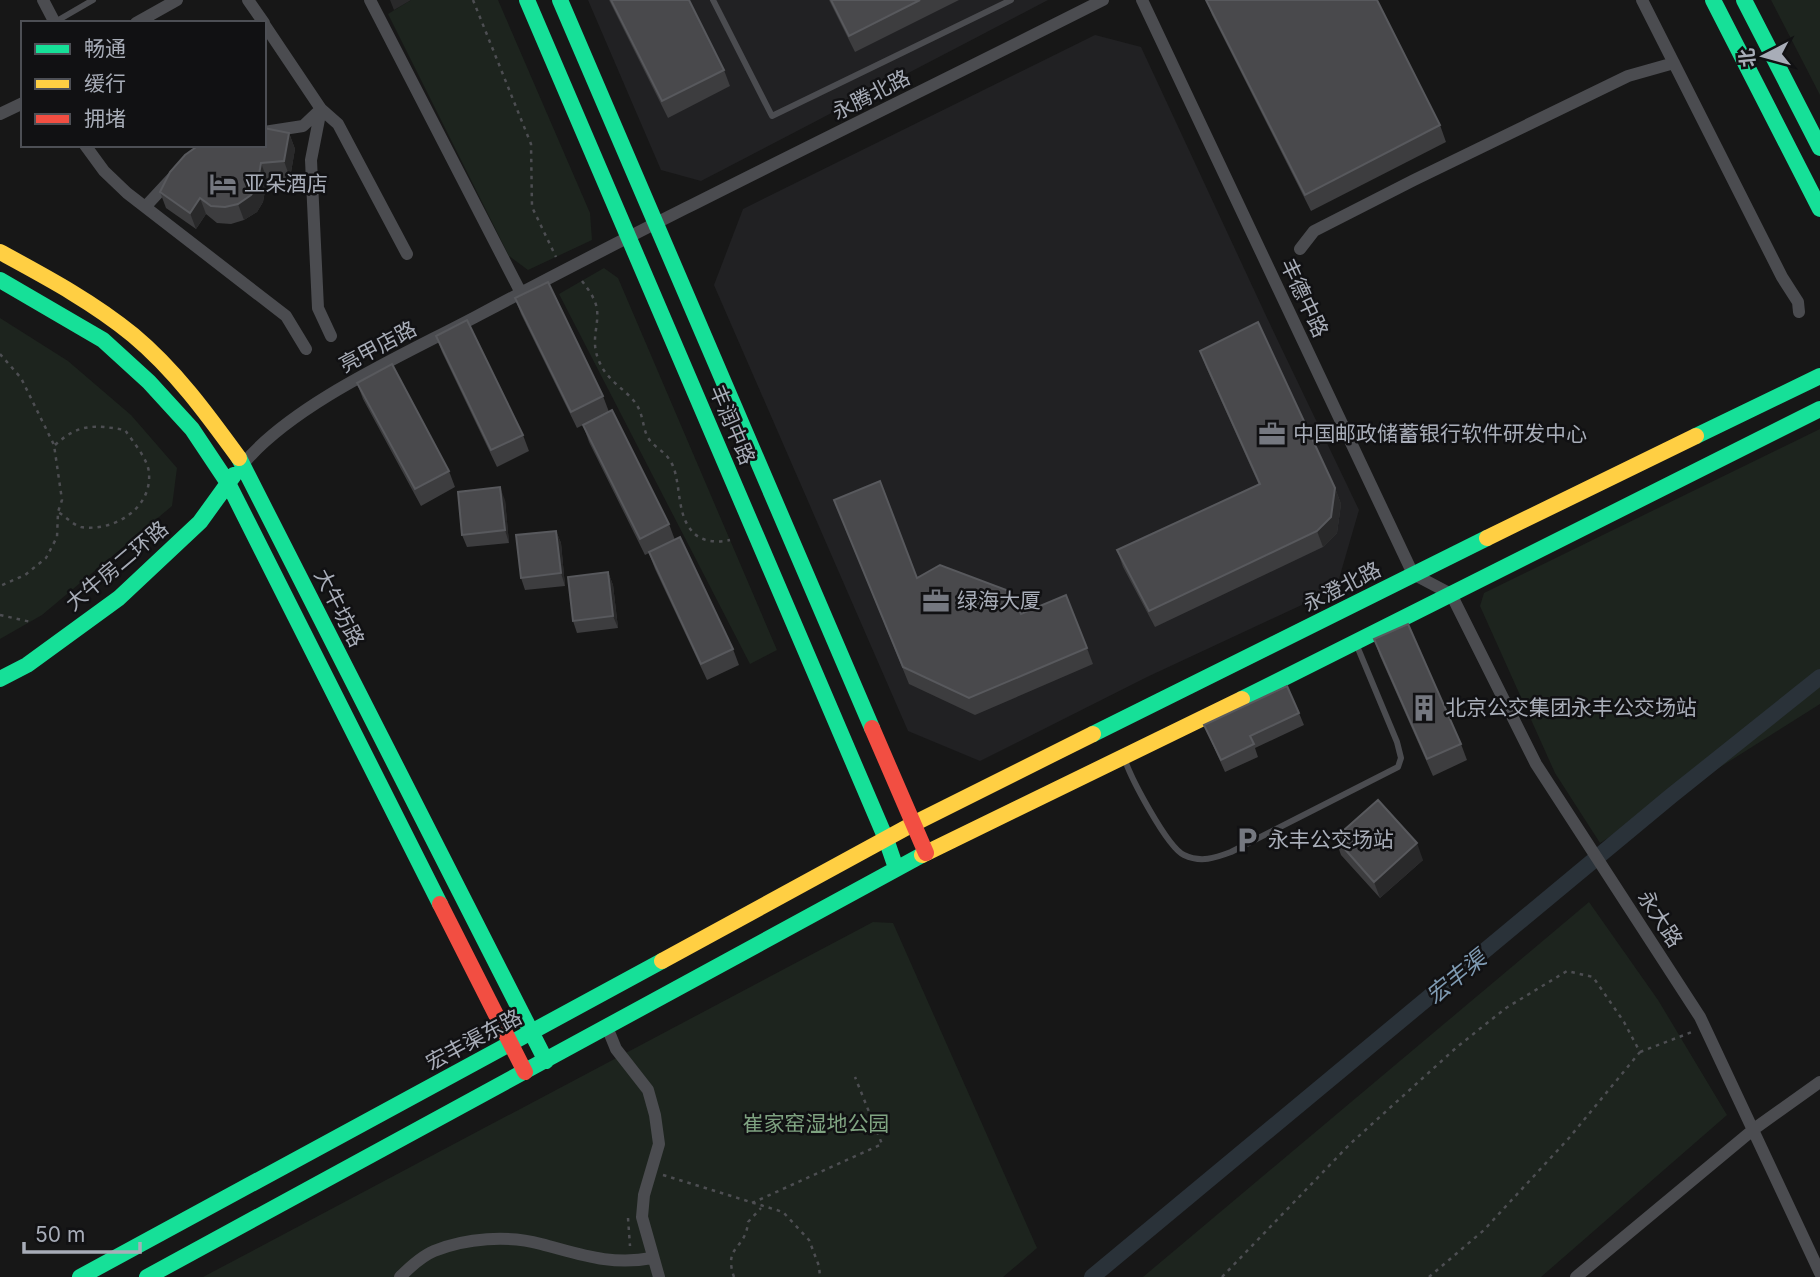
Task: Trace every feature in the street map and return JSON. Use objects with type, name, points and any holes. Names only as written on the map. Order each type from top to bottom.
[{"type":"street","points":[[43,0],[54,21]]},
{"type":"street","points":[[140,21],[177,0]]},
{"type":"street","points":[[248,0],[263,21]]},
{"type":"street","points":[[370,0],[521,293]]},
{"type":"street","name":"丰润中路","points":[[527,0],[886,839],[896,868]]},
{"type":"street","name":"丰润中路","points":[[561,0],[926,853]]},
{"type":"street","name":"永腾北路","points":[[657,224],[1103,0]]},
{"type":"street","name":"丰德中路","points":[[1142,0],[1413,575]]},
{"type":"street","points":[[1642,0],[1782,276],[1798,302],[1799,312]]},
{"type":"street","points":[[1713,0],[1820,209]]},
{"type":"street","points":[[1744,0],[1820,148]]},
{"type":"street","points":[[266,26],[321,109],[338,124],[407,254]]},
{"type":"street","points":[[1300,249],[1314,232],[1414,180],[1628,76],[1674,63]]},
{"type":"street","points":[[0,114],[21,104]]},
{"type":"street","points":[[266,132],[303,127],[321,109]]},
{"type":"street","points":[[321,109],[311,160],[318,309],[331,336]]},
{"type":"street","points":[[86,147],[104,171],[127,193],[286,316],[306,349]]},
{"type":"street","points":[[146,206],[185,168]]},
{"type":"street","name":"亮甲店路","points":[[243,464],[254,450],[285,425],[340,389],[657,224]]},
{"type":"street","name":"大牛坊路","points":[[0,252],[116,322],[165,366],[208,415],[243,464],[546,1061]]},
{"type":"street","name":"大牛坊路","points":[[0,279],[103,340],[149,382],[192,429],[228,483],[524,1072]]},
{"type":"street","name":"永澄北路","points":[[886,839],[1413,575],[1820,376]]},
{"type":"street","points":[[147,1277],[896,868],[1356,643],[1820,409]]},
{"type":"street","name":"大牛房二环路","points":[[0,679],[27,665],[119,598],[201,522],[243,464]]},
{"type":"street","points":[[1413,575],[1451,594]]},
{"type":"street","name":"永大路","points":[[1451,594],[1536,764],[1705,1027],[1820,1273]]},
{"type":"street","name":"宏丰渠东路","points":[[80,1277],[886,839]]},
{"type":"street","points":[[607,1027],[615,1049],[648,1090],[655,1115],[659,1144],[644,1195],[642,1217],[659,1277]]},
{"type":"street","points":[[1576,1277],[1754,1129],[1820,1082]]},
{"type":"street","points":[[400,1277],[432,1251],[473,1241],[513,1239],[540,1243],[575,1255],[605,1260],[634,1261],[652,1258]]},
{"type":"lane","points":[[57,21],[93,0]]},
{"type":"lane","points":[[713,0],[772,116],[1011,0]]},
{"type":"lane","points":[[1123,755],[1148,809],[1180,853],[1192,858],[1211,859],[1231,852],[1398,767],[1401,758],[1397,742],[1356,643]]},
{"type":"path","points":[[473,0],[531,144],[532,207],[556,257]]},
{"type":"path","points":[[582,281],[597,307],[593,334],[599,362],[609,377],[634,401],[641,411],[648,438],[669,458],[683,516],[691,531],[705,540],[717,543],[730,540]]},
{"type":"path","points":[[0,354],[21,377],[54,445],[62,500],[58,512],[57,537],[46,558],[25,575],[0,586]]},
{"type":"path","points":[[54,445],[84,427],[102,426],[125,430],[138,448],[149,472],[146,492],[138,509],[119,521],[102,526],[78,527],[58,512]]},
{"type":"path","points":[[0,615],[31,622]]},
{"type":"path","points":[[1222,1277],[1350,1144],[1457,1047],[1506,1008],[1567,971],[1593,977],[1624,1021],[1640,1052]]},
{"type":"path","points":[[1429,1277],[1484,1230],[1569,1138],[1640,1052],[1705,1027]]},
{"type":"path","points":[[752,1203],[882,1144],[855,1077]]},
{"type":"path","points":[[651,1171],[783,1212],[809,1240],[819,1266],[820,1277]]},
{"type":"path","points":[[734,1277],[730,1264],[732,1251],[741,1243],[748,1222],[762,1207]]},
{"type":"shaded area","points":[[588,0],[1048,0],[701,181],[661,170]]},
{"type":"shaded area","points":[[1095,35],[1141,47],[1359,510],[1336,589],[1147,677],[980,761],[908,731],[714,285],[743,209]]},
{"type":"green space","points":[[411,0],[498,0],[590,213],[592,240],[528,270],[509,256],[388,14]]},
{"type":"green space","points":[[1771,0],[1820,0],[1820,95]]},
{"type":"green space","points":[[604,268],[618,278],[777,650],[750,664],[559,294]]},
{"type":"green space","points":[[0,318],[68,361],[131,415],[177,468],[172,506],[42,615],[0,639]]},
{"type":"green space","points":[[1820,429],[1820,704],[1600,843],[1555,773],[1480,606],[1484,593]]},
{"type":"green space","points":[[1589,902],[1658,1000],[1727,1115],[1541,1277],[1143,1277]]},
{"type":"green space","name":"崔家窑湿地公园","points":[[873,922],[893,923],[1037,1248],[1003,1277],[203,1277]]},
{"type":"building","points":[[611,0],[689,0],[724,70],[662,101]]},
{"type":"building","points":[[831,0],[920,0],[849,36]]},
{"type":"building","points":[[1206,0],[1377,0],[1440,125],[1305,195]]},
{"type":"building","name":"亚朵酒店","points":[[266,128],[289,133],[284,161],[261,163],[257,186],[251,195],[238,204],[225,207],[211,206],[200,198],[190,213],[160,192],[170,172],[196,147],[266,147]]},
{"type":"building","points":[[548,282],[603,396],[571,412],[515,298]]},
{"type":"building","points":[[467,320],[523,435],[491,450],[436,336]]},
{"type":"building","name":"中国邮政储蓄银行软件研发中心","points":[[1258,322],[1335,488],[1331,517],[1317,531],[1149,611],[1117,550],[1260,484],[1200,351]]},
{"type":"building","points":[[392,364],[449,471],[415,489],[357,383]]},
{"type":"building","points":[[612,410],[669,524],[640,539],[583,425]]},
{"type":"building","name":"绿海大厦","points":[[880,481],[917,578],[940,565],[1009,591],[1021,614],[1066,595],[1087,648],[969,698],[903,667],[834,500]]},
{"type":"building","points":[[500,487],[505,530],[462,535],[458,492]]},
{"type":"building","points":[[556,531],[561,573],[521,578],[516,535]]},
{"type":"building","points":[[680,537],[733,649],[701,664],[649,552]]},
{"type":"building","points":[[608,572],[613,616],[573,621],[568,577]]},
{"type":"building","name":"北京公交集团永丰公交场站","points":[[1408,624],[1461,744],[1427,759],[1374,639]]},
{"type":"building","points":[[1287,686],[1299,713],[1250,736],[1254,744],[1221,760],[1204,725]]},
{"type":"building","points":[[1378,800],[1417,843],[1374,882],[1335,838]]},
{"type":"waterway","name":"宏丰渠","points":[[1092,1277],[1671,796],[1820,677]]},
{"type":"traffic: fast","points":[[527,0],[886,839],[896,868]]},
{"type":"traffic: fast","points":[[560,0],[872,728]]},
{"type":"traffic: fast","points":[[1713,0],[1820,209]]},
{"type":"traffic: fast","points":[[1744,0],[1820,148]]},
{"type":"traffic: fast","points":[[0,280],[103,340],[149,382],[192,429],[228,483],[440,904]]},
{"type":"traffic: fast","points":[[1696,436],[1820,376]]},
{"type":"traffic: fast","points":[[1242,699],[1820,409]]},
{"type":"traffic: fast","points":[[239,458],[546,1061]]},
{"type":"traffic: fast","points":[[0,679],[27,665],[119,598],[200,522],[234,475]]},
{"type":"traffic: fast","points":[[1093,734],[1487,538]]},
{"type":"traffic: fast","points":[[147,1277],[922,855]]},
{"type":"traffic: fast","points":[[80,1277],[662,961]]},
{"type":"traffic: slow","points":[[0,252],[85,301],[133,335],[177,378],[239,458]]},
{"type":"traffic: slow","points":[[1487,538],[1696,436]]},
{"type":"traffic: slow","points":[[922,855],[1242,699]]},
{"type":"traffic: slow","points":[[662,961],[913,824],[1093,734]]},
{"type":"traffic: jam","points":[[872,728],[926,853]]},
{"type":"traffic: jam","points":[[440,904],[525,1072]]},
{"type":"place","name":"亚朵酒店","points":[[223,184]]},
{"type":"place","name":"中国邮政储蓄银行软件研发中心","points":[[1272,434]]},
{"type":"place","name":"绿海大厦","points":[[936,601]]},
{"type":"place","name":"北京公交集团永丰公交场站","points":[[1424,708]]},
{"type":"place","name":"永丰公交场站","points":[[1247,840]]}]
